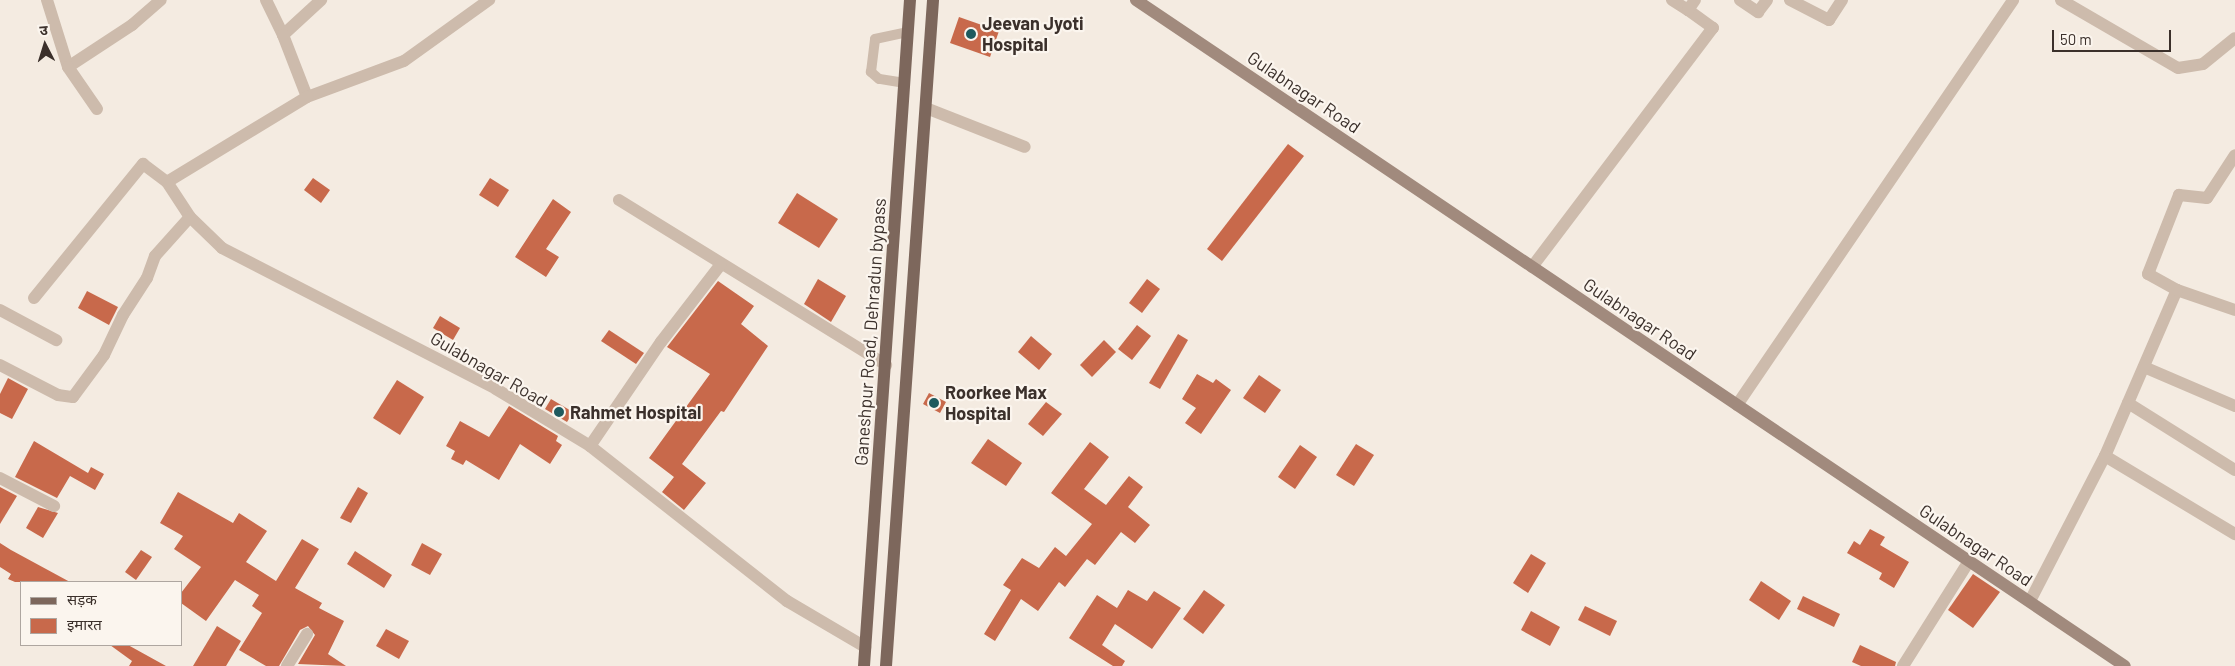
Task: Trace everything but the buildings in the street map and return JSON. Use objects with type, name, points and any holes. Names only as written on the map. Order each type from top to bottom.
[{"type":"main road","name":"Ganeshpur Road, Dehradun bypass","points":[[864,666],[910,0]]},
{"type":"main road","points":[[886,666],[933,0]]},
{"type":"main road","name":"Gulabnagar Road","points":[[1136,0],[2125,666]]},
{"type":"street","points":[[47,0],[68,67],[97,109]]},
{"type":"street","points":[[68,67],[132,25],[161,0]]},
{"type":"street","points":[[266,0],[283,35],[307,97]]},
{"type":"street","points":[[283,35],[321,0]]},
{"type":"street","points":[[167,182],[307,97],[404,61],[489,0]]},
{"type":"street","points":[[1532,267],[1713,28],[1692,5],[1672,0]]},
{"type":"street","points":[[1740,0],[1758,12],[1767,0]]},
{"type":"street","points":[[1790,0],[1829,20],[1842,0]]},
{"type":"street","points":[[1737,405],[2014,0]]},
{"type":"street","points":[[2061,0],[2178,68],[2203,64],[2235,38]]},
{"type":"street","points":[[926,108],[1025,147]]},
{"type":"street","points":[[2235,155],[2208,198],[2179,195],[2148,274],[2177,290],[2235,310]]},
{"type":"street","name":"Gulabnagar Road","points":[[34,298],[143,164],[167,182],[190,217],[222,248],[496,389],[590,446],[787,601],[821,625],[866,647]]},
{"type":"street","points":[[619,200],[886,365]]},
{"type":"street","points":[[0,365],[58,394],[73,397],[104,355],[123,315],[147,278],[155,256],[190,217]]},
{"type":"street","points":[[590,446],[661,342],[721,264]]},
{"type":"street","points":[[2030,602],[2104,456],[2177,290]]},
{"type":"street","points":[[0,310],[56,340]]},
{"type":"street","points":[[2144,367],[2235,406]]},
{"type":"street","points":[[2128,403],[2235,470]]},
{"type":"street","points":[[2104,456],[2235,534]]},
{"type":"street","points":[[0,478],[54,506]]},
{"type":"street","points":[[1903,666],[1969,561]]},
{"type":"street","points":[[287,666],[307,634]]},
{"type":"lane","points":[[905,83],[879,79],[870,72],[874,39],[908,32]]},
{"type":"place","name":"Jeevan Jyoti Hospital","points":[[971,34]]},
{"type":"place","name":"Roorkee Max Hospital","points":[[934,403]]},
{"type":"place","name":"Rahmet Hospital","points":[[559,412]]}]
